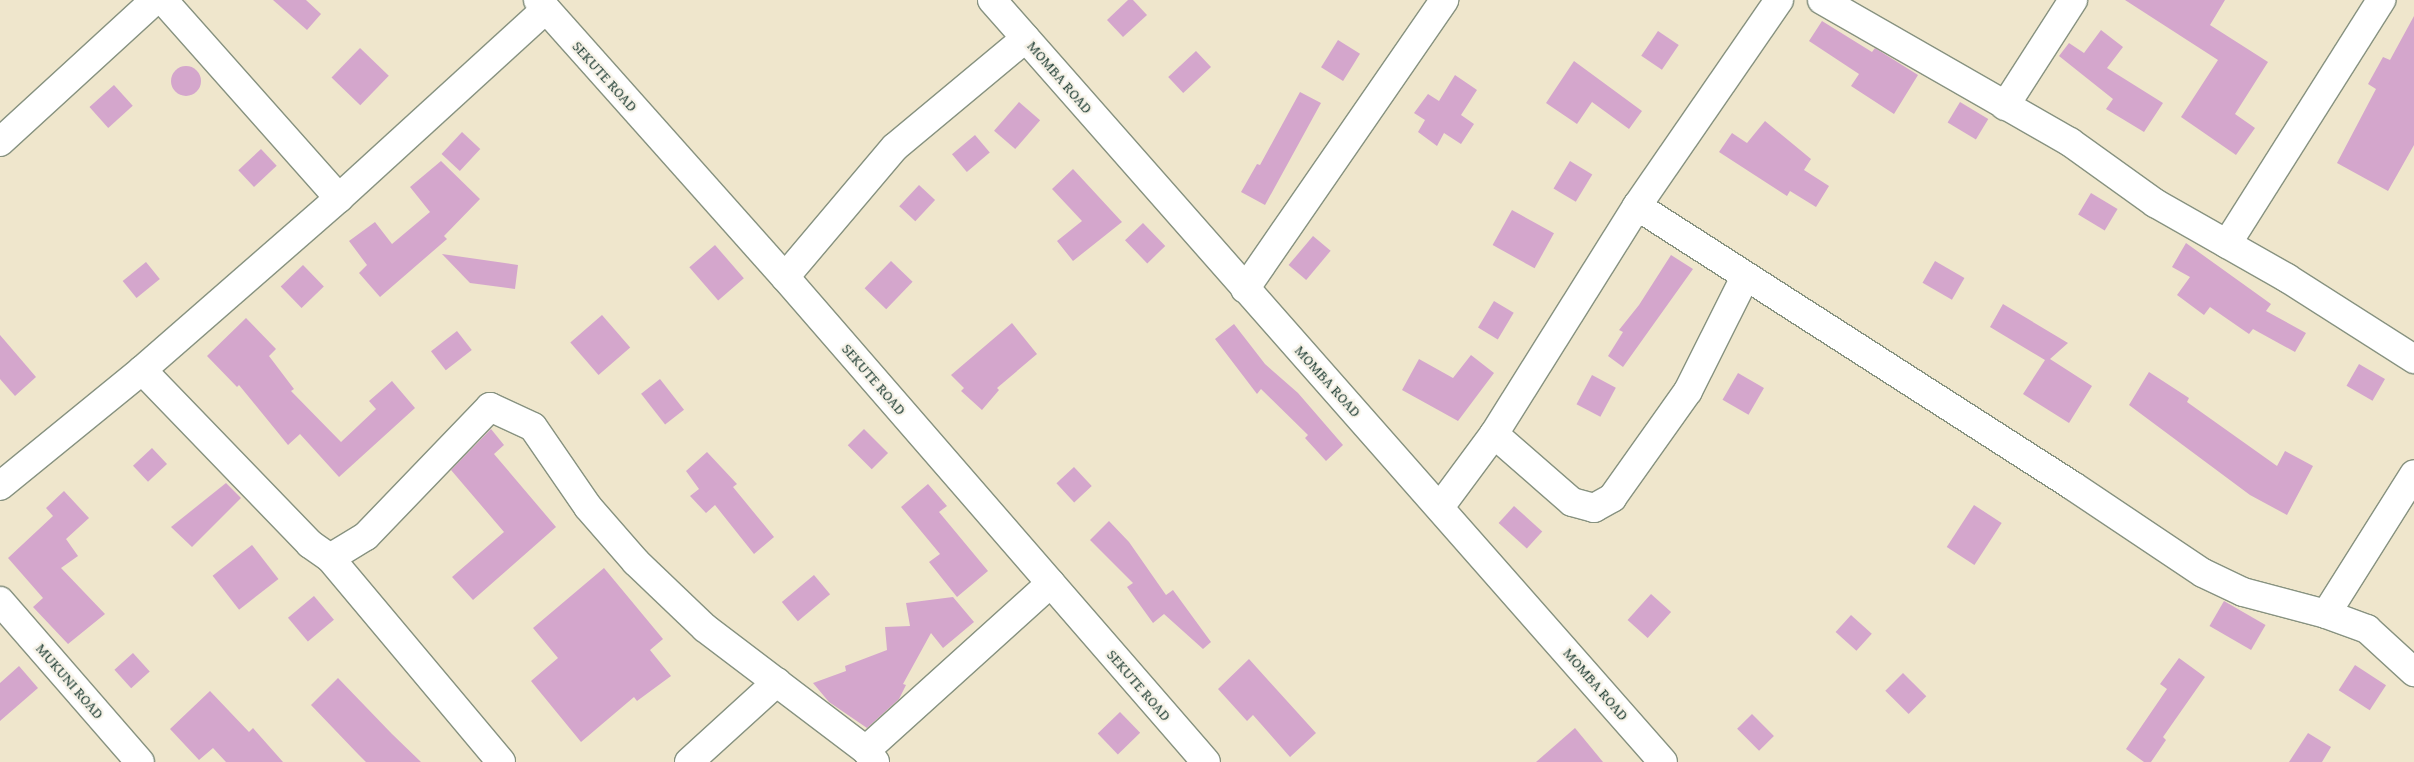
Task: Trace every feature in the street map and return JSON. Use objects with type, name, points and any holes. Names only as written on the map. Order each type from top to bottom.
[{"type":"street","points":[[0,142],[155,0]]},
{"type":"street","points":[[163,0],[339,198]]},
{"type":"street","name":"MOMBA ROAD","points":[[992,0],[1663,762]]},
{"type":"street","points":[[1246,288],[1444,0]]},
{"type":"street","points":[[1440,507],[1494,434],[1637,206],[1779,0]]},
{"type":"street","points":[[1822,0],[2070,142],[2155,203],[2287,278],[2414,359]]},
{"type":"street","points":[[2005,106],[2073,0]]},
{"type":"street","points":[[2227,244],[2381,0]]},
{"type":"street","points":[[0,486],[142,370],[339,198],[542,4]]},
{"type":"street","name":"SEKUTE ROAD","points":[[542,4],[785,277],[1206,762]]},
{"type":"street","points":[[785,277],[895,147],[1026,38]]},
{"type":"street","points":[[1637,206],[1745,277],[2074,486],[2203,573],[2243,592],[2326,614],[2367,629],[2414,672]]},
{"type":"street","points":[[1494,434],[1572,502],[1594,508],[1612,498],[1688,391],[1745,277]]},
{"type":"street","points":[[142,370],[310,544],[330,558],[501,762]]},
{"type":"street","points":[[330,558],[366,536],[490,407],[533,427],[588,507],[636,562],[705,628],[870,756],[1051,583]]},
{"type":"street","points":[[2326,614],[2414,474]]},
{"type":"street","name":"MUKUNI ROAD","points":[[0,601],[140,762]]},
{"type":"street","points":[[689,762],[777,682]]},
{"type":"building","points":[[273,0],[306,0],[321,14],[307,30]]},
{"type":"building","points":[[1128,0],[1133,0],[1147,15],[1123,37],[1107,20]]},
{"type":"building","points":[[2125,0],[2225,0],[2210,25],[2268,62],[2235,114],[2255,128],[2236,155],[2181,117],[2218,60]]},
{"type":"building","points":[[2414,16],[2414,145],[2388,191],[2337,163],[2376,89],[2368,84],[2383,57],[2390,60]]},
{"type":"building","points":[[1822,21],[1872,52],[1875,48],[1918,75],[1894,114],[1851,86],[1859,74],[1809,41]]},
{"type":"building","points":[[2101,30],[2123,47],[2107,68],[2163,103],[2144,132],[2106,109],[2113,99],[2059,56],[2069,43],[2084,53]]},
{"type":"building","points":[[1658,31],[1679,45],[1662,70],[1641,56]]},
{"type":"building","points":[[1338,40],[1360,54],[1343,81],[1321,67]]},
{"type":"building","points":[[360,48],[389,76],[360,105],[332,77]]},
{"type":"building","points":[[1196,51],[1211,67],[1183,93],[1168,77]]},
{"type":"building","points":[[1574,61],[1642,111],[1629,129],[1592,102],[1577,124],[1546,103]]},
{"type":"building","points":[[186,66],[197,70],[201,81],[197,92],[186,96],[175,92],[171,81],[175,70]]},
{"type":"building","points":[[1455,75],[1477,90],[1461,115],[1474,124],[1461,144],[1444,133],[1437,146],[1418,132],[1425,120],[1414,113],[1428,94],[1439,101]]},
{"type":"building","points":[[114,85],[133,106],[108,128],[89,107]]},
{"type":"building","points":[[1300,92],[1321,103],[1265,205],[1241,192],[1257,164],[1260,165]]},
{"type":"building","points":[[1019,102],[1040,120],[1015,149],[994,131]]},
{"type":"building","points":[[1960,102],[1988,119],[1976,140],[1948,123]]},
{"type":"building","points":[[1765,121],[1811,159],[1804,170],[1829,186],[1816,207],[1790,191],[1787,196],[1719,152],[1732,133],[1747,143]]},
{"type":"building","points":[[462,132],[480,149],[460,171],[442,154]]},
{"type":"building","points":[[975,135],[990,153],[967,172],[952,154]]},
{"type":"building","points":[[261,149],[277,166],[254,187],[238,170]]},
{"type":"building","points":[[441,161],[480,199],[444,236],[447,239],[380,297],[359,273],[367,265],[349,241],[375,222],[392,244],[430,212],[410,187]]},
{"type":"building","points":[[1570,161],[1592,174],[1576,202],[1554,188]]},
{"type":"building","points":[[1073,169],[1122,222],[1073,261],[1057,241],[1082,221],[1052,189]]},
{"type":"building","points":[[919,185],[935,200],[915,221],[899,206]]},
{"type":"building","points":[[2091,193],[2118,209],[2105,230],[2078,214]]},
{"type":"building","points":[[1512,210],[1554,233],[1535,268],[1493,245]]},
{"type":"building","points":[[1143,223],[1165,246],[1147,263],[1125,240]]},
{"type":"building","points":[[1313,236],[1331,251],[1306,280],[1289,265]]},
{"type":"building","points":[[2186,243],[2271,304],[2266,311],[2306,333],[2295,352],[2253,329],[2249,334],[2210,307],[2204,315],[2177,295],[2190,277],[2172,267]]},
{"type":"building","points":[[715,245],[744,278],[718,301],[689,267]]},
{"type":"building","points":[[442,254],[518,265],[515,289],[470,283]]},
{"type":"building","points":[[1671,255],[1693,269],[1623,367],[1608,356],[1623,332],[1619,330],[1639,305]]},
{"type":"building","points":[[891,261],[913,282],[886,309],[865,288]]},
{"type":"building","points":[[1935,261],[1964,278],[1952,300],[1922,283]]},
{"type":"building","points":[[146,262],[160,279],[137,298],[123,281]]},
{"type":"building","points":[[303,265],[324,287],[302,308],[281,287]]},
{"type":"building","points":[[1494,301],[1514,313],[1498,339],[1478,328]]},
{"type":"building","points":[[2003,304],[2068,343],[2050,359],[2092,386],[2069,423],[2023,394],[2045,360],[1990,327]]},
{"type":"building","points":[[602,315],[630,347],[599,375],[570,343]]},
{"type":"building","points":[[246,318],[276,349],[269,356],[294,389],[291,391],[341,442],[376,409],[369,401],[392,381],[415,408],[339,477],[300,434],[288,445],[239,385],[237,387],[207,356]]},
{"type":"building","points":[[1012,323],[1037,354],[997,388],[999,390],[982,410],[961,391],[964,388],[951,375]]},
{"type":"building","points":[[1234,324],[1265,364],[1298,393],[1343,445],[1326,461],[1305,438],[1308,435],[1261,389],[1257,394],[1215,339]]},
{"type":"building","points":[[457,331],[472,350],[446,370],[431,351]]},
{"type":"building","points":[[0,335],[36,377],[15,396],[0,379]]},
{"type":"building","points":[[1471,355],[1494,373],[1458,421],[1402,390],[1419,359],[1453,378]]},
{"type":"building","points":[[2359,364],[2385,379],[2372,401],[2346,386]]},
{"type":"building","points":[[2149,372],[2189,398],[2187,402],[2277,466],[2285,451],[2313,466],[2287,515],[2250,495],[2129,405]]},
{"type":"building","points":[[1738,373],[1764,388],[1748,415],[1722,400]]},
{"type":"building","points":[[1592,375],[1616,388],[1600,417],[1577,404]]},
{"type":"building","points":[[660,379],[684,410],[665,425],[641,394]]},
{"type":"building","points":[[491,429],[504,445],[494,454],[556,527],[473,600],[452,577],[504,532],[451,470]]},
{"type":"building","points":[[864,429],[888,453],[872,469],[848,445]]},
{"type":"building","points":[[152,448],[167,464],[148,482],[133,466]]},
{"type":"building","points":[[707,452],[737,484],[733,487],[774,537],[754,554],[715,505],[706,513],[690,496],[699,489],[686,471]]},
{"type":"building","points":[[1074,467],[1092,486],[1074,502],[1056,483]]},
{"type":"building","points":[[226,483],[241,498],[192,547],[171,527]]},
{"type":"building","points":[[928,484],[947,506],[939,512],[988,571],[957,597],[929,562],[940,554],[901,507]]},
{"type":"building","points":[[64,491],[89,518],[66,539],[78,556],[61,568],[105,614],[68,644],[33,607],[43,598],[8,558],[53,516],[46,508]]},
{"type":"building","points":[[1974,505],[2002,523],[1974,565],[1947,547]]},
{"type":"building","points":[[1514,506],[1542,531],[1527,549],[1499,523]]},
{"type":"building","points":[[1109,521],[1129,542],[1166,595],[1173,590],[1211,642],[1203,649],[1164,614],[1153,623],[1127,587],[1133,583],[1090,540]]},
{"type":"building","points":[[252,545],[278,579],[239,610],[213,576]]},
{"type":"building","points":[[604,568],[663,639],[650,650],[671,676],[637,701],[634,697],[581,742],[531,681],[558,658],[533,628]]},
{"type":"building","points":[[814,575],[830,594],[798,621],[782,602]]},
{"type":"building","points":[[1651,594],[1671,612],[1648,638],[1628,620]]},
{"type":"building","points":[[314,596],[334,620],[308,642],[288,618]]},
{"type":"building","points":[[953,597],[974,622],[943,648],[931,633],[903,684],[906,685],[899,699],[867,728],[829,702],[813,683],[846,671],[845,666],[887,650],[885,627],[910,626],[906,603]]},
{"type":"building","points":[[2224,601],[2266,625],[2251,650],[2210,626]]},
{"type":"building","points":[[1851,615],[1872,634],[1856,651],[1836,632]]},
{"type":"building","points":[[133,653],[150,672],[131,688],[114,670]]},
{"type":"building","points":[[2179,658],[2205,677],[2163,737],[2166,740],[2151,762],[2144,762],[2126,749],[2167,689],[2160,684]]},
{"type":"building","points":[[1249,659],[1316,733],[1290,757],[1253,715],[1247,721],[1218,689]]},
{"type":"building","points":[[2355,665],[2386,685],[2370,710],[2339,690]]},
{"type":"building","points":[[19,666],[38,688],[0,721],[0,683]]},
{"type":"building","points":[[1903,673],[1926,696],[1909,714],[1885,691]]},
{"type":"building","points":[[338,678],[421,762],[366,762],[357,753],[311,705]]},
{"type":"building","points":[[210,691],[249,732],[253,728],[283,762],[226,762],[213,748],[199,760],[170,729]]},
{"type":"building","points":[[1120,712],[1140,733],[1118,754],[1098,734]]},
{"type":"building","points":[[1752,714],[1774,736],[1759,751],[1737,729]]},
{"type":"building","points":[[1575,728],[1603,762],[1536,762]]},
{"type":"building","points":[[2308,733],[2331,747],[2322,762],[2289,762]]}]
